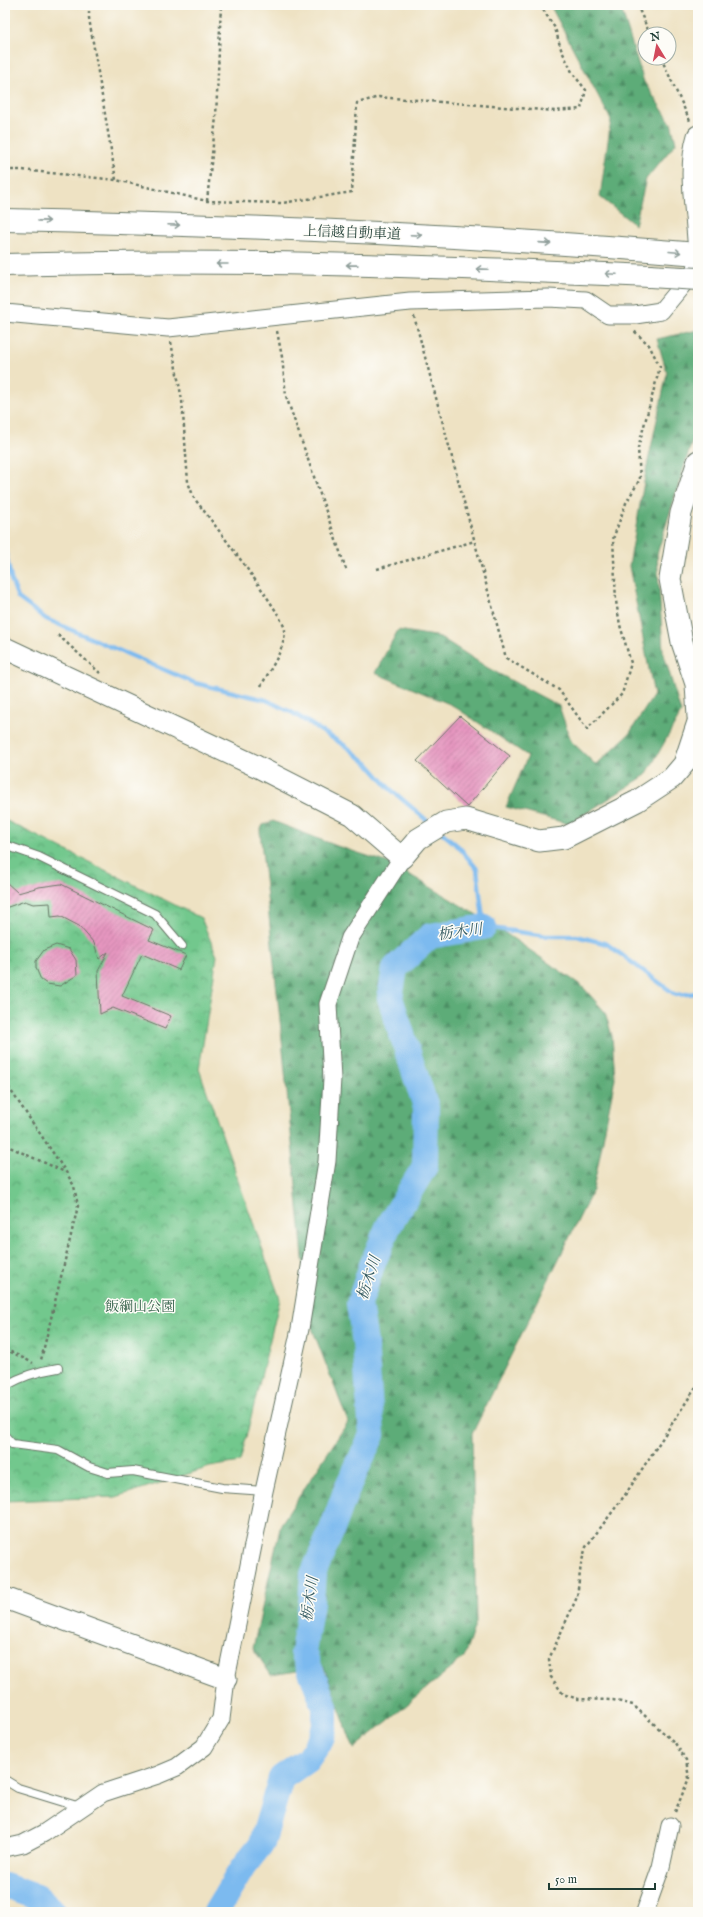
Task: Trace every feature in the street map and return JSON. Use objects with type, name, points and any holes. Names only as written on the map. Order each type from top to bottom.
[{"type":"highway","name":"上信越自動車道","points":[[5,220],[427,236],[698,254]]},
{"type":"highway","points":[[5,265],[290,264],[408,266],[698,279]]},
{"type":"street","points":[[698,136],[695,145],[694,175],[698,240]]},
{"type":"street","points":[[5,313],[168,328],[410,302],[548,298],[586,300],[608,315],[635,315],[661,311],[698,266]]},
{"type":"street","points":[[698,462],[681,513],[670,579],[682,642],[696,684],[698,717]]},
{"type":"street","points":[[5,648],[256,766],[352,815],[402,858]]},
{"type":"street","points":[[5,1848],[23,1844],[44,1833],[80,1807],[103,1793],[158,1775],[177,1767],[204,1747],[221,1720],[226,1679],[264,1491],[300,1328],[328,1161],[332,1079],[328,1004],[350,938],[402,858],[418,839],[446,822],[466,819],[538,841],[564,838],[637,801],[672,778],[684,764],[698,722]]},
{"type":"street","points":[[5,1598],[226,1679]]},
{"type":"street","points":[[645,1912],[661,1867],[670,1826]]},
{"type":"lane","points":[[5,845],[39,857],[155,914],[182,946]]},
{"type":"lane","points":[[5,1386],[20,1377],[43,1370],[58,1368]]},
{"type":"lane","points":[[5,1436],[12,1444],[58,1450],[108,1474],[133,1471],[222,1488],[264,1491]]},
{"type":"lane","points":[[5,1780],[24,1790],[80,1807]]},
{"type":"path","points":[[89,5],[89,18],[116,180]]},
{"type":"path","points":[[207,200],[216,117],[221,5]]},
{"type":"path","points":[[5,170],[22,170],[116,180],[207,200],[282,203],[352,192],[357,103],[370,98],[379,97],[555,111],[581,109],[586,90],[574,74],[560,49],[555,28],[540,5]]},
{"type":"path","points":[[637,5],[646,26]]},
{"type":"path","points":[[665,66],[698,136]]},
{"type":"path","points":[[410,302],[506,658],[559,690],[587,729],[622,694],[631,663],[616,601],[613,539],[626,503],[640,479],[638,448],[660,367],[649,345],[631,328],[635,315]]},
{"type":"path","points":[[274,317],[282,357],[286,396],[347,572]]},
{"type":"path","points":[[168,328],[182,400],[188,482],[194,498],[263,592],[285,629],[284,644],[261,686]]},
{"type":"path","points":[[377,569],[474,541]]},
{"type":"path","points":[[5,1082],[66,1172],[74,1186],[78,1206],[40,1366],[5,1350]]},
{"type":"path","points":[[5,1145],[66,1172]]},
{"type":"path","points":[[5,1350],[7,1367],[5,1386]]},
{"type":"path","points":[[670,1826],[689,1778],[686,1760],[675,1743],[632,1705],[613,1700],[578,1699],[563,1694],[551,1677],[550,1659],[577,1597],[581,1564],[586,1548],[625,1495],[698,1384]]},
{"type":"green space","points":[[550,5],[620,5],[637,60],[637,66],[639,66],[644,82],[671,123],[676,143],[646,179],[635,225],[600,197],[611,120]]},
{"type":"green space","points":[[698,330],[698,422],[657,554],[663,651],[681,713],[646,775],[569,824],[506,807],[528,756],[452,705],[375,673],[398,630],[440,637],[488,668],[559,706],[571,741],[596,765],[629,734],[654,695],[629,566],[646,471],[667,373],[657,339]]},
{"type":"green space","name":"飯綱山公園","points":[[5,820],[201,918],[217,956],[199,1069],[280,1299],[240,1462],[210,1467],[116,1497],[5,1501]]},
{"type":"green space","points":[[273,821],[337,846],[392,864],[492,924],[582,986],[605,1012],[612,1036],[615,1078],[593,1190],[472,1434],[476,1622],[464,1657],[354,1749],[324,1667],[271,1675],[253,1648],[281,1524],[348,1422],[309,1320],[260,831],[263,825]]},
{"type":"building","points":[[460,716],[510,756],[467,807],[417,761]]},
{"type":"building","points":[[5,881],[18,893],[39,887],[61,884],[154,930],[149,940],[186,955],[179,970],[142,954],[122,996],[171,1016],[165,1029],[113,1008],[100,1014],[98,971],[108,952],[99,959],[94,943],[79,926],[60,916],[51,917],[50,903],[33,904],[25,901],[5,908]]},
{"type":"building","points":[[56,945],[69,949],[76,960],[77,975],[60,986],[47,984],[41,980],[36,968],[36,961],[44,950]]},
{"type":"waterway","points":[[5,550],[11,579],[18,598],[46,619],[195,683],[266,700],[293,713],[347,747],[368,764],[389,788],[431,824]]},
{"type":"waterway","name":"栃木川","points":[[440,831],[459,847],[477,869],[484,927],[546,936],[577,936],[607,944],[676,995],[698,993]]},
{"type":"waterway","name":"栃木川","points":[[216,1912],[243,1867],[262,1843],[281,1778],[307,1760],[321,1740],[325,1725],[325,1706],[303,1652],[311,1603],[313,1574],[331,1532],[346,1491],[372,1435],[365,1343],[359,1304],[372,1265],[388,1227],[425,1166],[426,1107],[390,998],[395,968],[430,936],[484,927]]},
{"type":"waterway","name":"栃木川","points":[[5,1886],[36,1897],[54,1912]]}]
